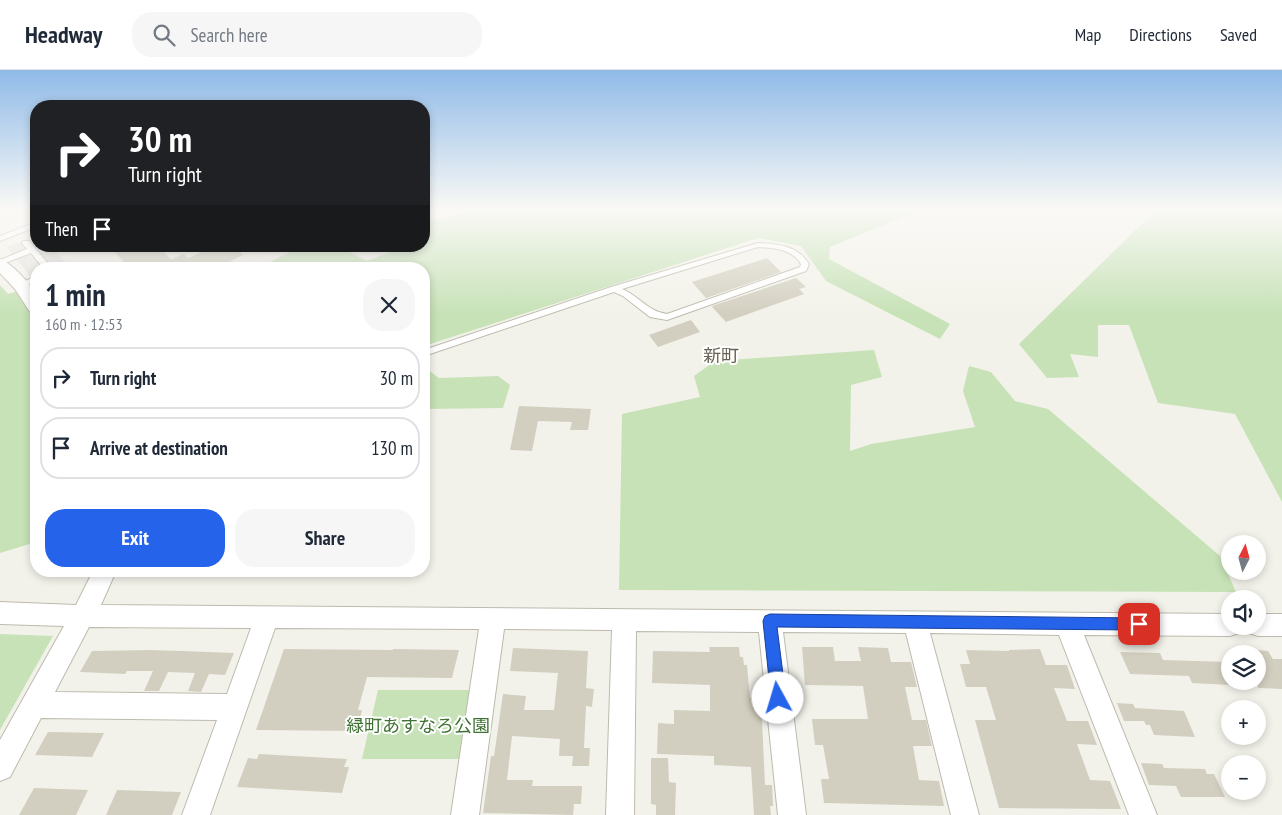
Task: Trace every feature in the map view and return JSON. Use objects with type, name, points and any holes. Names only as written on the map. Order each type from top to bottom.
[{"type":"street","points":[[0,264],[20,285],[30,299]]},
{"type":"street","points":[[0,767],[102,577]]},
{"type":"street","points":[[0,613],[82,616],[1221,625]]},
{"type":"street","points":[[196,815],[267,617]]},
{"type":"street","points":[[465,815],[493,618]]},
{"type":"street","points":[[620,815],[624,619]]},
{"type":"street","points":[[770,621],[792,815]]},
{"type":"street","points":[[915,622],[965,815]]},
{"type":"street","points":[[1067,623],[1143,815]]},
{"type":"street","points":[[1266,625],[1282,625]]},
{"type":"street","points":[[33,705],[234,707]]},
{"type":"lane","points":[[430,351],[614,290],[758,245],[790,250],[802,258],[805,264],[803,269],[667,317],[653,315],[626,294],[614,290]]},
{"type":"lane","points":[[0,264],[30,248]]},
{"type":"lane","points":[[34,252],[43,262]]},
{"type":"lane","points":[[20,285],[30,281]]},
{"type":"green space","points":[[430,245],[737,245],[430,344],[430,262],[270,262],[290,252],[350,252],[367,261],[391,252],[430,252]]},
{"type":"green space","points":[[794,245],[835,245],[830,247],[829,259],[950,324],[940,339],[826,281],[801,246]]},
{"type":"green space","points":[[1120,245],[1282,245],[1282,502],[1235,414],[1158,403],[1129,325],[1098,325],[1098,357],[1070,354],[1079,377],[1047,378],[1019,344]]},
{"type":"green space","points":[[0,285],[8,294],[30,287],[30,544],[0,553]]},
{"type":"green space","points":[[874,350],[882,377],[851,385],[850,451],[871,444],[975,427],[963,391],[969,366],[991,372],[1015,401],[1048,409],[1220,556],[1221,580],[1231,580],[1235,590],[1221,590],[1221,592],[619,590],[622,414],[700,397],[694,376],[715,361]]},
{"type":"green space","points":[[430,371],[439,378],[498,376],[510,385],[503,408],[430,409]]},
{"type":"green space","points":[[0,634],[53,636],[0,730]]},
{"type":"green space","name":"緑町あすなろ公園","points":[[378,690],[474,690],[464,759],[362,759]]},
{"type":"shaded area","points":[[12,245],[30,245],[30,252],[56,252],[65,262],[30,262],[30,276],[7,247]]},
{"type":"building","points":[[115,252],[164,252],[171,259],[184,254],[188,258],[202,252],[240,252],[243,255],[228,262],[124,262]]},
{"type":"building","points":[[767,258],[781,272],[706,298],[692,282]]},
{"type":"building","points":[[796,278],[806,287],[799,289],[804,294],[726,322],[712,306]]},
{"type":"building","points":[[691,320],[700,332],[658,347],[649,335]]},
{"type":"building","points":[[519,406],[591,409],[588,430],[570,430],[572,422],[538,421],[532,451],[510,450]]},
{"type":"building","points":[[709,647],[739,647],[740,657],[743,657],[744,665],[747,665],[750,698],[761,698],[765,785],[772,785],[773,806],[770,806],[771,815],[754,815],[751,767],[714,765],[714,756],[657,754],[658,723],[674,724],[674,710],[710,711],[710,685],[652,683],[653,651],[710,652]]},
{"type":"building","points":[[802,647],[833,647],[835,661],[861,661],[858,647],[888,648],[891,662],[911,662],[917,687],[905,687],[912,720],[926,720],[932,746],[913,746],[919,780],[939,781],[944,806],[824,803],[821,779],[829,779],[823,745],[815,745],[812,719],[868,719],[863,686],[805,685]]},
{"type":"building","points":[[513,648],[588,651],[586,688],[594,689],[592,707],[586,706],[584,748],[590,748],[589,766],[572,766],[573,756],[559,756],[560,739],[512,736],[507,780],[533,780],[532,786],[582,786],[581,804],[574,804],[573,815],[483,813],[491,756],[494,756],[503,694],[526,696],[524,710],[554,710],[558,673],[510,671]]},
{"type":"building","points":[[284,649],[459,650],[452,678],[367,677],[358,710],[362,710],[357,731],[256,730]]},
{"type":"building","points":[[1040,649],[1046,665],[1067,665],[1075,689],[1054,688],[1067,721],[1088,721],[1097,745],[1077,744],[1090,780],[1110,781],[1121,809],[999,808],[975,720],[996,720],[986,687],[966,687],[960,664],[970,664],[966,650],[1009,651]]},
{"type":"building","points":[[150,650],[234,653],[225,675],[209,674],[201,692],[188,691],[195,673],[168,672],[159,691],[144,691],[153,671],[127,671],[125,674],[80,672],[92,651]]},
{"type":"building","points":[[1266,651],[1273,659],[1282,659],[1282,689],[1266,688]]},
{"type":"building","points":[[1120,652],[1160,653],[1163,660],[1221,662],[1221,685],[1192,683],[1189,676],[1130,674]]},
{"type":"building","points":[[1117,703],[1133,704],[1135,708],[1184,711],[1195,737],[1154,735],[1150,725],[1146,725],[1144,721],[1124,721]]},
{"type":"building","points":[[48,732],[104,733],[92,757],[35,755]]},
{"type":"building","points":[[259,754],[347,759],[344,767],[349,767],[342,793],[237,787],[248,758],[257,759]]},
{"type":"building","points":[[651,758],[668,758],[669,782],[676,783],[675,815],[656,815],[656,805],[651,804]]},
{"type":"building","points":[[1141,763],[1162,764],[1164,768],[1205,769],[1207,774],[1214,774],[1221,789],[1221,797],[1181,797],[1176,786],[1149,785]]},
{"type":"building","points":[[34,788],[88,790],[76,815],[19,815]]},
{"type":"building","points":[[117,790],[181,792],[172,815],[106,815]]},
{"type":"district","name":"新町","points":[[721,355]]},
{"type":"route","points":[[778,698],[770,621],[1139,624]]}]
